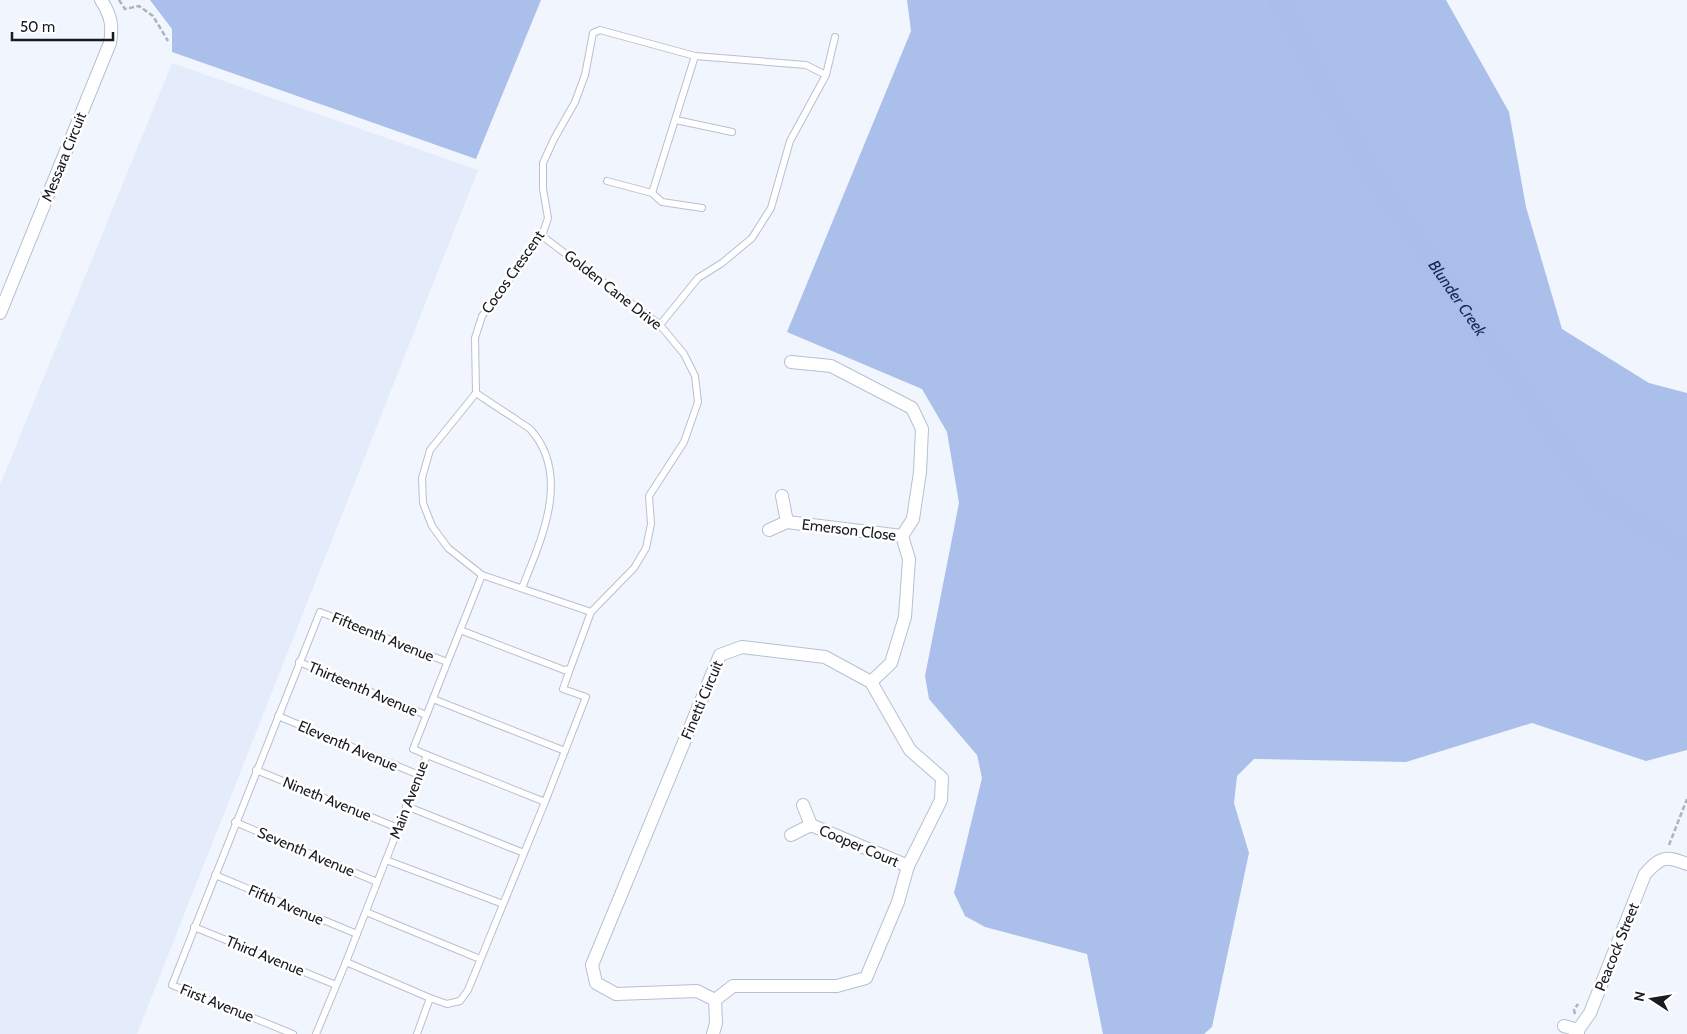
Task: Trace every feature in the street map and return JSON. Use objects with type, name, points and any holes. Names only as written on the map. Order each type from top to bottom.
[{"type":"street","name":"Messara Circuit","points":[[0,313],[110,43],[112,24],[110,15],[101,0]]},
{"type":"street","points":[[791,362],[831,366],[912,408],[922,428],[920,472],[913,519],[902,536]]},
{"type":"street","name":"Emerson Close","points":[[782,496],[787,522]]},
{"type":"street","name":"Emerson Close","points":[[769,530],[787,522],[902,536],[909,559],[905,617],[891,662],[871,682]]},
{"type":"street","name":"Finetti Circuit","points":[[716,1000],[697,991],[616,994],[596,983],[592,965],[720,656],[742,647],[825,657],[871,682]]},
{"type":"street","points":[[716,1030],[716,1000],[733,986],[837,986],[866,978],[898,902],[908,866],[942,800],[942,778],[910,750],[871,682]]},
{"type":"street","name":"Cooper Court","points":[[803,805],[810,825],[908,866]]},
{"type":"street","name":"Cooper Court","points":[[791,835],[810,825]]},
{"type":"street","name":"Peacock Street","points":[[1578,1032],[1590,1013],[1646,874],[1658,861],[1672,858],[1687,864]]},
{"type":"street","points":[[1564,1026],[1578,1032]]},
{"type":"lane","name":"Cocos Crescent","points":[[476,393],[476,338],[482,316],[542,236],[548,218],[543,189],[543,163],[554,139],[576,102],[585,75],[593,34],[600,30],[695,56],[806,65],[826,75]]},
{"type":"lane","points":[[660,325],[698,278],[722,263],[752,238],[771,208],[790,141],[826,75],[835,37]]},
{"type":"lane","points":[[652,193],[695,56]]},
{"type":"lane","points":[[676,120],[732,132]]},
{"type":"lane","points":[[607,181],[652,193],[662,202],[702,208]]},
{"type":"lane","name":"Golden Cane Drive","points":[[542,236],[660,325],[684,354],[695,376],[698,402],[684,442],[649,496],[651,524],[646,548],[634,568],[591,612],[563,689],[586,697],[565,750]]},
{"type":"lane","points":[[522,588],[544,533],[550,506],[550,474],[543,448],[529,429],[476,393],[430,450],[422,478],[423,503],[432,526],[448,548],[482,575],[591,612]]},
{"type":"lane","name":"Main Avenue","points":[[316,1034],[427,755],[413,749],[482,575]]},
{"type":"lane","name":"Fifteenth Avenue","points":[[299,662],[320,612],[447,662]]},
{"type":"lane","points":[[460,630],[564,670],[570,669]]},
{"type":"lane","points":[[194,927],[299,662]]},
{"type":"lane","name":"Thirteenth Avenue","points":[[299,662],[426,715]]},
{"type":"lane","points":[[346,962],[447,1004],[460,1001],[468,990],[565,750],[433,699]]},
{"type":"lane","name":"Eleventh Avenue","points":[[278,716],[419,775]]},
{"type":"lane","points":[[427,755],[545,802]]},
{"type":"lane","name":"Nineth Avenue","points":[[256,770],[398,828]]},
{"type":"lane","points":[[406,806],[524,853]]},
{"type":"lane","name":"Seventh Avenue","points":[[236,822],[377,882]]},
{"type":"lane","points":[[386,860],[503,904]]},
{"type":"lane","name":"Fifth Avenue","points":[[215,875],[357,934]]},
{"type":"lane","points":[[366,912],[480,959]]},
{"type":"lane","name":"Third Avenue","points":[[194,927],[336,985]]},
{"type":"lane","name":"First Avenue","points":[[194,927],[172,985],[293,1034]]},
{"type":"lane","points":[[416,1034],[430,998]]},
{"type":"path","points":[[119,0],[125,9],[139,6],[153,16],[168,41]]},
{"type":"path","points":[[1669,845],[1687,798]]},
{"type":"shaded area","points":[[150,0],[541,0],[476,159],[172,52],[172,29]]},
{"type":"shaded area","points":[[907,0],[1446,0],[1509,112],[1526,207],[1562,329],[1649,383],[1687,393],[1687,750],[1646,761],[1532,723],[1406,762],[1254,759],[1237,776],[1234,803],[1249,853],[1212,1027],[1204,1034],[1103,1034],[1087,954],[985,927],[965,916],[954,893],[982,778],[977,755],[929,699],[925,676],[959,503],[947,432],[922,389],[787,332],[911,31]]},
{"type":"shaded area","points":[[172,63],[478,170],[137,1034],[0,1034],[0,485]]},
{"type":"waterway","name":"Blunder Creek","points":[[1279,0],[1368,169],[1596,496],[1687,552]]}]
